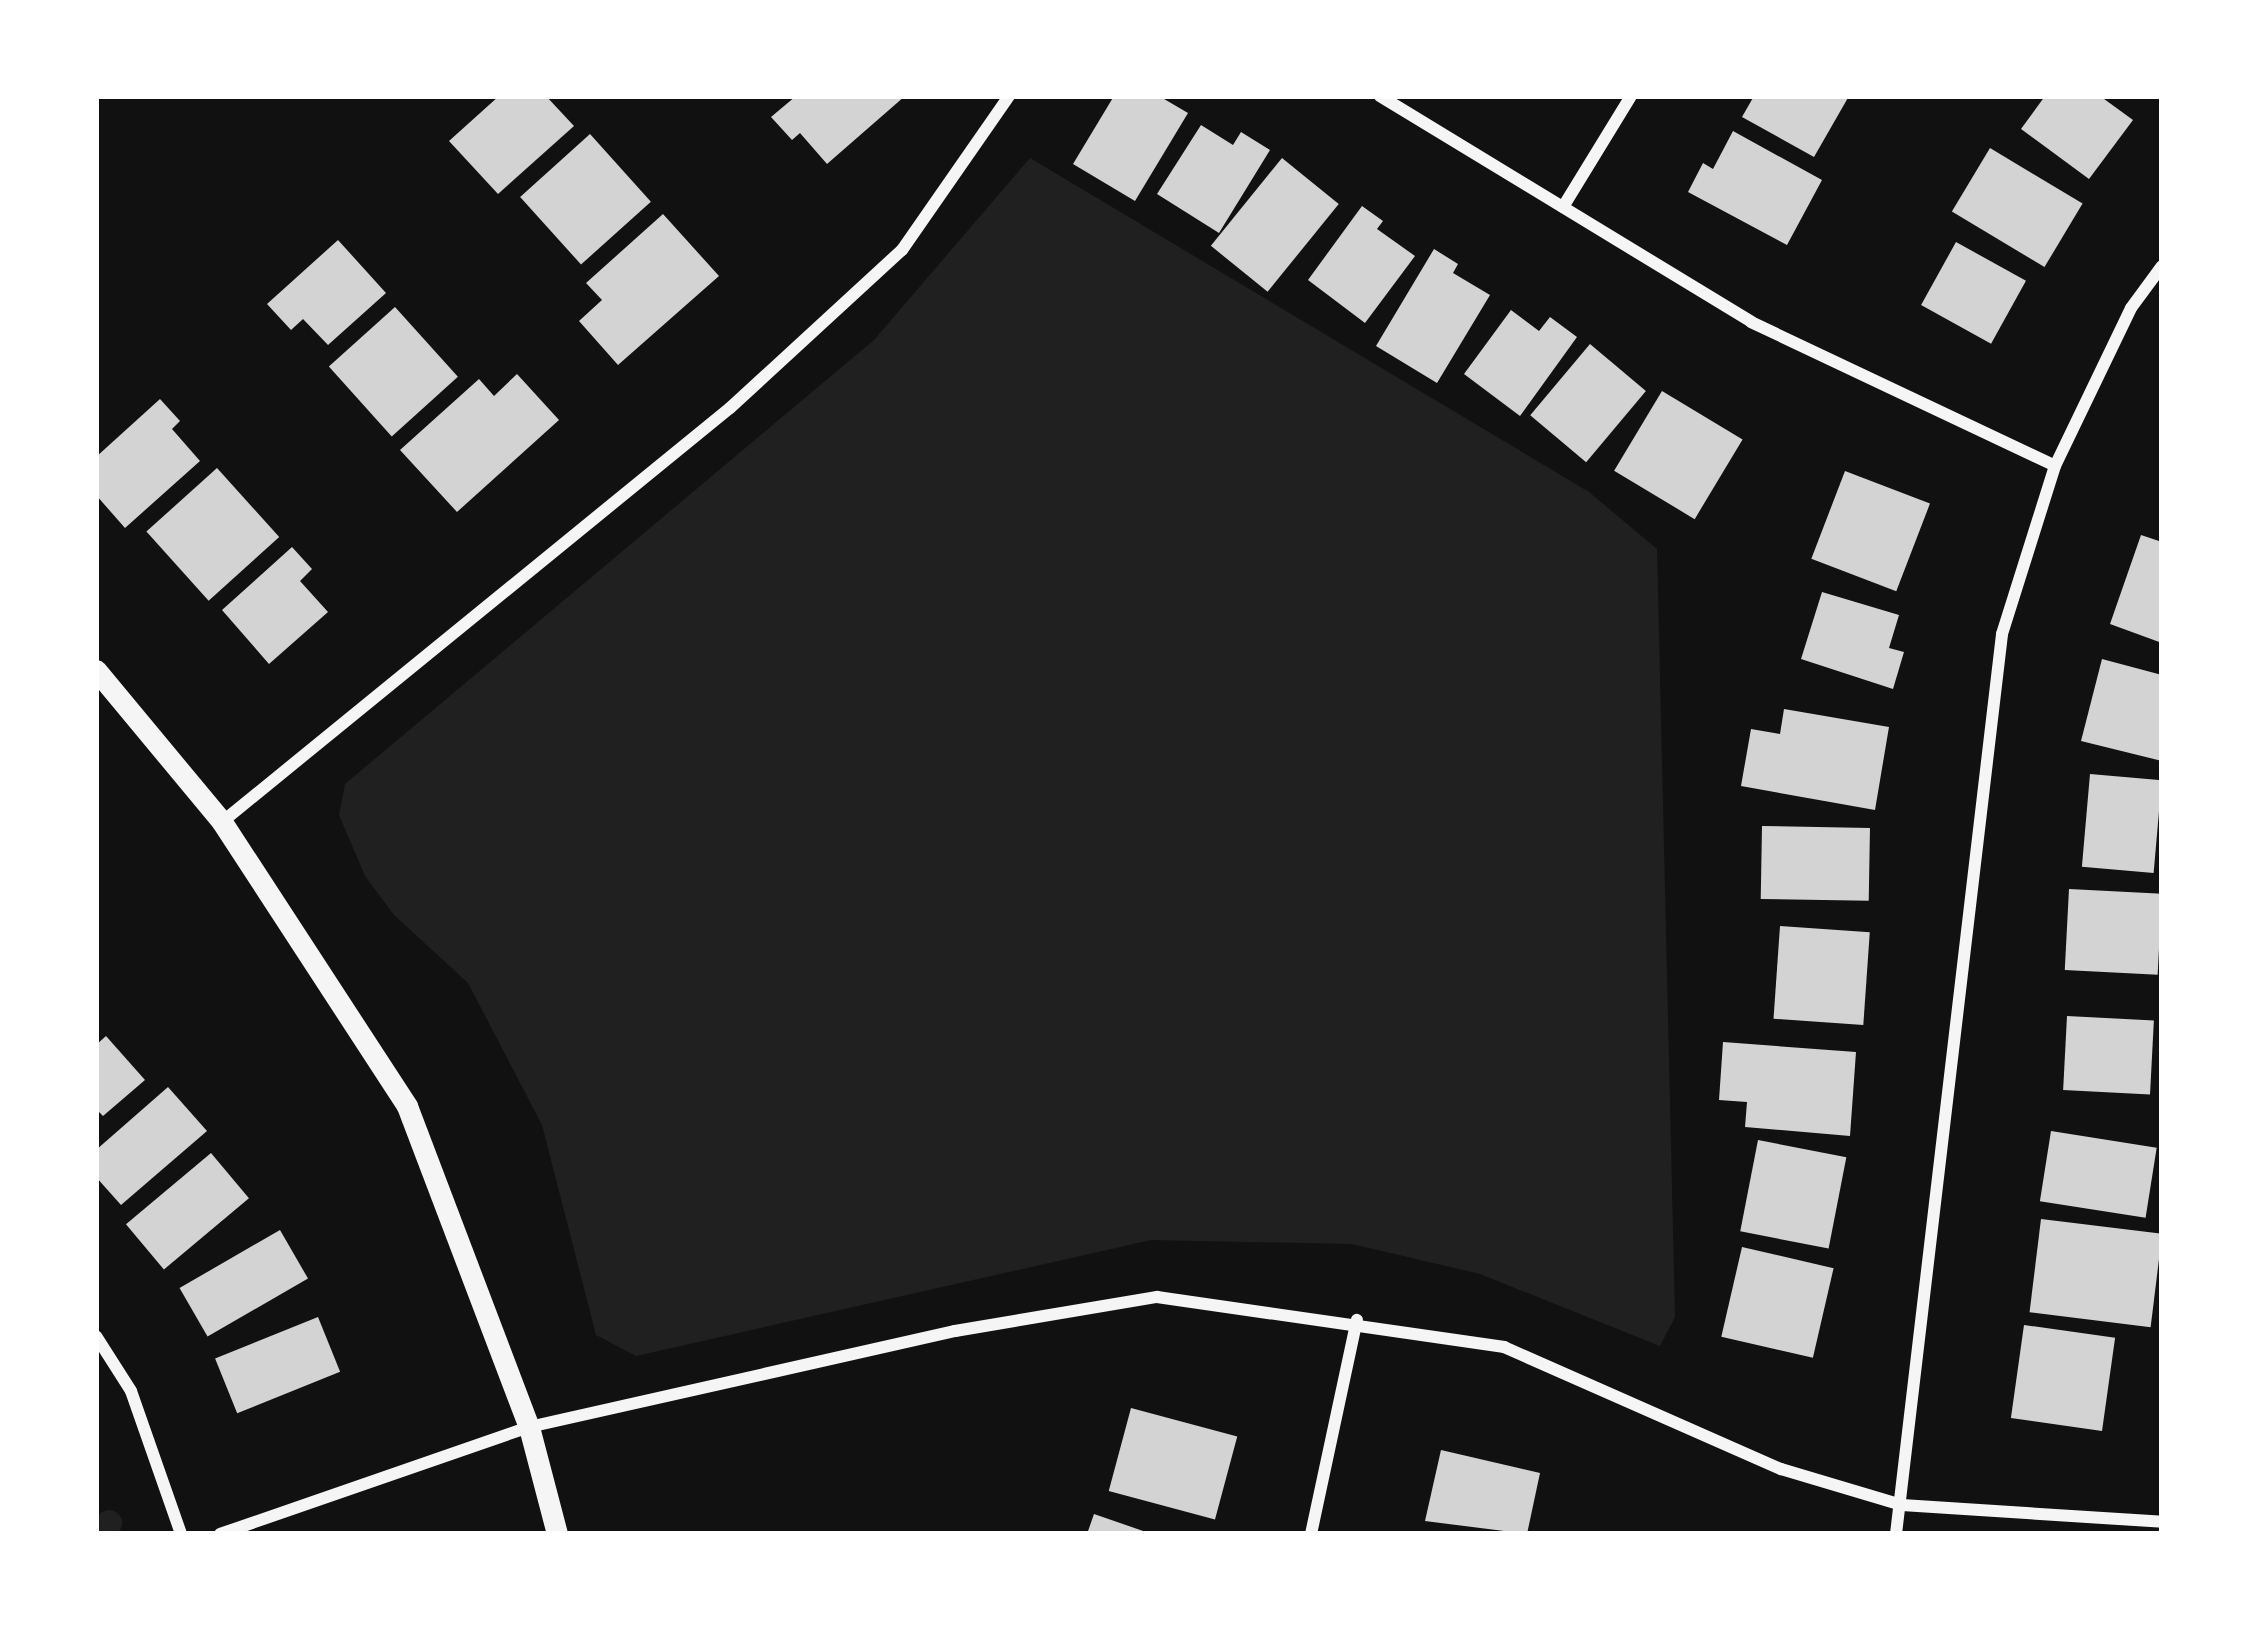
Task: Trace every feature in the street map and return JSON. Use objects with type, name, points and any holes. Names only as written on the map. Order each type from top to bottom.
[{"type":"street","points":[[222,822],[730,408],[902,250],[1009,96]]},
{"type":"street","points":[[1380,96],[1751,322],[2055,466]]},
{"type":"street","points":[[1563,207],[1631,96]]},
{"type":"street","points":[[1896,1534],[2002,634],[2055,466],[2131,308],[2162,266]]},
{"type":"street","points":[[96,670],[222,822],[406,1106],[529,1427],[557,1534]]},
{"type":"street","points":[[220,1534],[529,1427],[955,1330],[1157,1297],[1357,1319],[1504,1346],[1781,1469],[1902,1505],[2162,1522]]},
{"type":"street","points":[[1311,1534],[1357,1319]]},
{"type":"street","points":[[96,1336],[131,1391],[181,1534]]},
{"type":"shaded area","points":[[1030,158],[1589,492],[1657,549],[1675,1317],[1660,1346],[1480,1274],[1352,1244],[1151,1240],[636,1356],[596,1335],[542,1125],[468,983],[394,915],[365,876],[339,815],[345,784],[874,340]]},
{"type":"shaded area","points":[[109,1510],[122,1523],[109,1536],[96,1523]]},
{"type":"building","points":[[499,96],[546,96],[574,126],[498,194],[449,141]]},
{"type":"building","points":[[796,96],[905,96],[827,164],[800,133],[792,140],[771,117]]},
{"type":"building","points":[[1114,96],[1159,96],[1188,113],[1135,201],[1073,164]]},
{"type":"building","points":[[1754,96],[1849,96],[1814,157],[1742,117]]},
{"type":"building","points":[[2045,96],[2100,96],[2133,120],[2089,179],[2021,129]]},
{"type":"building","points":[[1201,125],[1233,145],[1241,132],[1270,150],[1219,233],[1157,194]]},
{"type":"building","points":[[1733,131],[1822,180],[1787,245],[1688,192],[1703,163],[1713,169]]},
{"type":"building","points":[[590,134],[651,202],[581,265],[520,197]]},
{"type":"building","points":[[1990,148],[2083,204],[2044,267],[1952,211]]},
{"type":"building","points":[[1282,158],[1339,204],[1268,292],[1211,246]]},
{"type":"building","points":[[1362,206],[1383,221],[1377,229],[1415,256],[1365,323],[1308,280]]},
{"type":"building","points":[[663,214],[719,276],[618,365],[579,321],[602,300],[586,283]]},
{"type":"building","points":[[338,240],[386,293],[328,345],[303,319],[291,330],[267,304]]},
{"type":"building","points":[[1956,242],[2026,281],[1991,344],[1921,305]]},
{"type":"building","points":[[1434,249],[1458,264],[1453,273],[1490,295],[1437,383],[1376,346]]},
{"type":"building","points":[[395,307],[458,377],[392,436],[329,367]]},
{"type":"building","points":[[1511,310],[1539,331],[1550,317],[1577,337],[1520,416],[1464,374]]},
{"type":"building","points":[[1590,344],[1646,391],[1586,462],[1530,415]]},
{"type":"building","points":[[517,374],[559,420],[457,512],[400,450],[479,379],[494,396]]},
{"type":"building","points":[[1662,391],[1743,439],[1695,519],[1614,471]]},
{"type":"building","points":[[160,399],[180,421],[172,429],[200,461],[125,528],[96,495],[96,457]]},
{"type":"building","points":[[217,468],[279,537],[209,601],[146,532]]},
{"type":"building","points":[[1845,471],[1930,504],[1896,591],[1811,559]]},
{"type":"building","points":[[2141,535],[2162,542],[2162,643],[2110,624]]},
{"type":"building","points":[[292,547],[312,569],[300,581],[328,612],[269,664],[222,610]]},
{"type":"building","points":[[1822,592],[1899,615],[1889,648],[1904,652],[1893,689],[1801,659]]},
{"type":"building","points":[[2102,659],[2162,675],[2162,761],[2081,741]]},
{"type":"building","points":[[1784,709],[1889,727],[1875,810],[1741,786],[1751,729],[1780,734]]},
{"type":"building","points":[[2090,774],[2162,780],[2154,873],[2082,867]]},
{"type":"building","points":[[1762,826],[1870,828],[1869,901],[1761,899]]},
{"type":"building","points":[[2069,889],[2162,894],[2158,975],[2065,970]]},
{"type":"building","points":[[1780,926],[1870,932],[1863,1025],[1774,1019]]},
{"type":"building","points":[[2067,1016],[2154,1021],[2150,1094],[2063,1090]]},
{"type":"building","points":[[106,1036],[145,1080],[103,1116],[96,1109],[96,1045]]},
{"type":"building","points":[[1723,1042],[1856,1052],[1850,1136],[1745,1127],[1747,1102],[1719,1100]]},
{"type":"building","points":[[168,1087],[207,1131],[121,1205],[96,1177],[96,1150]]},
{"type":"building","points":[[2051,1131],[2157,1148],[2146,1218],[2040,1201]]},
{"type":"building","points":[[1758,1140],[1846,1157],[1829,1248],[1740,1231]]},
{"type":"building","points":[[211,1153],[249,1198],[164,1270],[126,1224]]},
{"type":"building","points":[[2041,1219],[2162,1234],[2151,1327],[2030,1312]]},
{"type":"building","points":[[280,1230],[308,1278],[208,1336],[180,1288]]},
{"type":"building","points":[[1742,1247],[1834,1268],[1813,1358],[1721,1337]]},
{"type":"building","points":[[318,1317],[340,1372],[237,1413],[215,1359]]},
{"type":"building","points":[[2024,1325],[2115,1338],[2102,1431],[2011,1418]]},
{"type":"building","points":[[1131,1408],[1237,1436],[1215,1520],[1109,1491]]},
{"type":"building","points":[[1441,1450],[1540,1473],[1527,1534],[1425,1521]]},
{"type":"building","points":[[1094,1514],[1149,1533],[1087,1534]]}]
